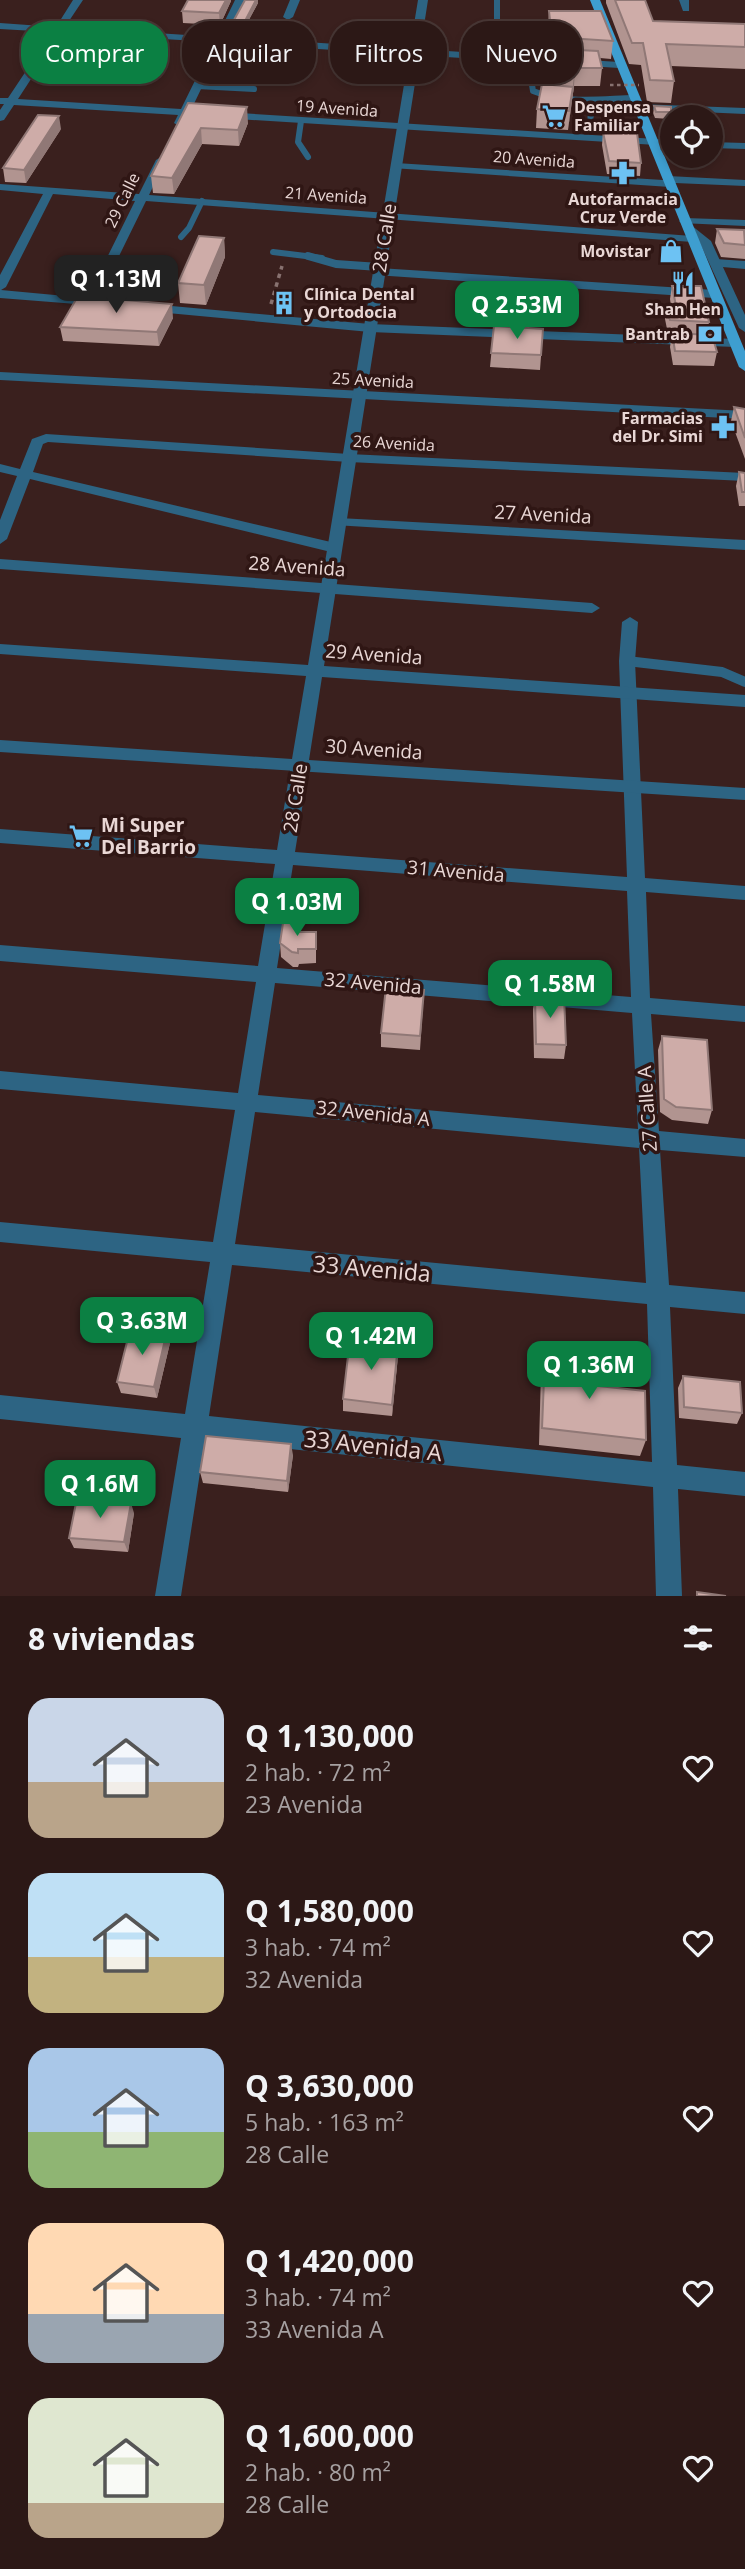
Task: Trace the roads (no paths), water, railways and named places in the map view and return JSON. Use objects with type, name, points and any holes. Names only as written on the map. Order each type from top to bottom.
[{"type":"main road","points":[[595,0],[745,367]]},
{"type":"street","points":[[64,21],[78,0]]},
{"type":"street","points":[[229,21],[240,0]]},
{"type":"street","points":[[288,17],[295,0]]},
{"type":"street","name":"28 Calle","points":[[420,21],[423,0]]},
{"type":"street","points":[[0,26],[21,27]]},
{"type":"street","points":[[582,63],[620,65]]},
{"type":"street","points":[[0,118],[5,102],[21,80]]},
{"type":"street","name":"28 Calle","points":[[167,1596],[410,84]]},
{"type":"street","points":[[172,138],[197,86]]},
{"type":"street","name":"19 Avenida","points":[[5,102],[660,142]]},
{"type":"street","points":[[635,103],[745,111]]},
{"type":"street","points":[[723,145],[745,146]]},
{"type":"street","name":"29 Calle","points":[[91,302],[166,149]]},
{"type":"street","name":"20 Avenida","points":[[396,166],[669,182],[745,183]]},
{"type":"street","name":"21 Avenida","points":[[0,187],[388,215],[688,229],[745,223]]},
{"type":"street","points":[[0,287],[50,190]]},
{"type":"street","points":[[688,229],[705,241],[742,314],[745,328]]},
{"type":"street","points":[[715,263],[745,265]]},
{"type":"street","points":[[379,270],[715,294]]},
{"type":"street","points":[[0,294],[369,328],[735,342]]},
{"type":"street","name":"25 Avenida","points":[[0,376],[359,397],[745,415]]},
{"type":"street","name":"26 Avenida","points":[[27,474],[36,446],[41,440],[51,438],[349,458],[745,477]]},
{"type":"street","points":[[0,468],[335,548]]},
{"type":"street","points":[[0,539],[27,474]]},
{"type":"street","name":"27 Avenida","points":[[339,522],[745,545]]},
{"type":"street","name":"28 Avenida","points":[[0,564],[592,608]]},
{"type":"street","name":"27 Calle A","points":[[630,622],[628,694],[641,1006],[658,1294],[669,1596]]},
{"type":"street","name":"29 Avenida","points":[[0,649],[745,701]]},
{"type":"street","name":"30 Avenida","points":[[0,746],[745,794]]},
{"type":"street","name":"31 Avenida","points":[[0,836],[745,893]]},
{"type":"street","name":"32 Avenida","points":[[0,953],[745,1014]]},
{"type":"street","name":"32 Avenida A","points":[[0,1080],[745,1148]]},
{"type":"street","name":"33 Avenida","points":[[0,1232],[745,1303]]},
{"type":"street","name":"33 Avenida A","points":[[0,1407],[745,1484]]},
{"type":"lane","points":[[497,0],[497,21]]},
{"type":"lane","points":[[531,84],[533,91],[539,94],[635,103]]},
{"type":"lane","points":[[557,84],[560,94],[635,103]]},
{"type":"lane","points":[[197,86],[254,89]]},
{"type":"lane","points":[[606,112],[635,103]]},
{"type":"lane","points":[[301,121],[298,142],[308,157]]},
{"type":"lane","points":[[181,237],[189,228],[202,201]]},
{"type":"lane","points":[[274,252],[322,258],[336,264],[379,270]]},
{"type":"lane","points":[[627,661],[722,672],[745,682]]},
{"type":"place","name":"Despensa Familiar","points":[[554,116]]},
{"type":"place","name":"Autofarmacia Cruz Verde","points":[[623,173]]},
{"type":"place","name":"Movistar","points":[[671,251]]},
{"type":"place","name":"Shan Hen","points":[[683,283]]},
{"type":"place","name":"Clínica Dental y Ortodocia","points":[[284,303]]},
{"type":"place","name":"Bantrab","points":[[710,334]]},
{"type":"place","name":"Farmacias del Dr. Simi","points":[[723,427]]},
{"type":"place","name":"Mi Super Del Barrio","points":[[81,836]]}]
